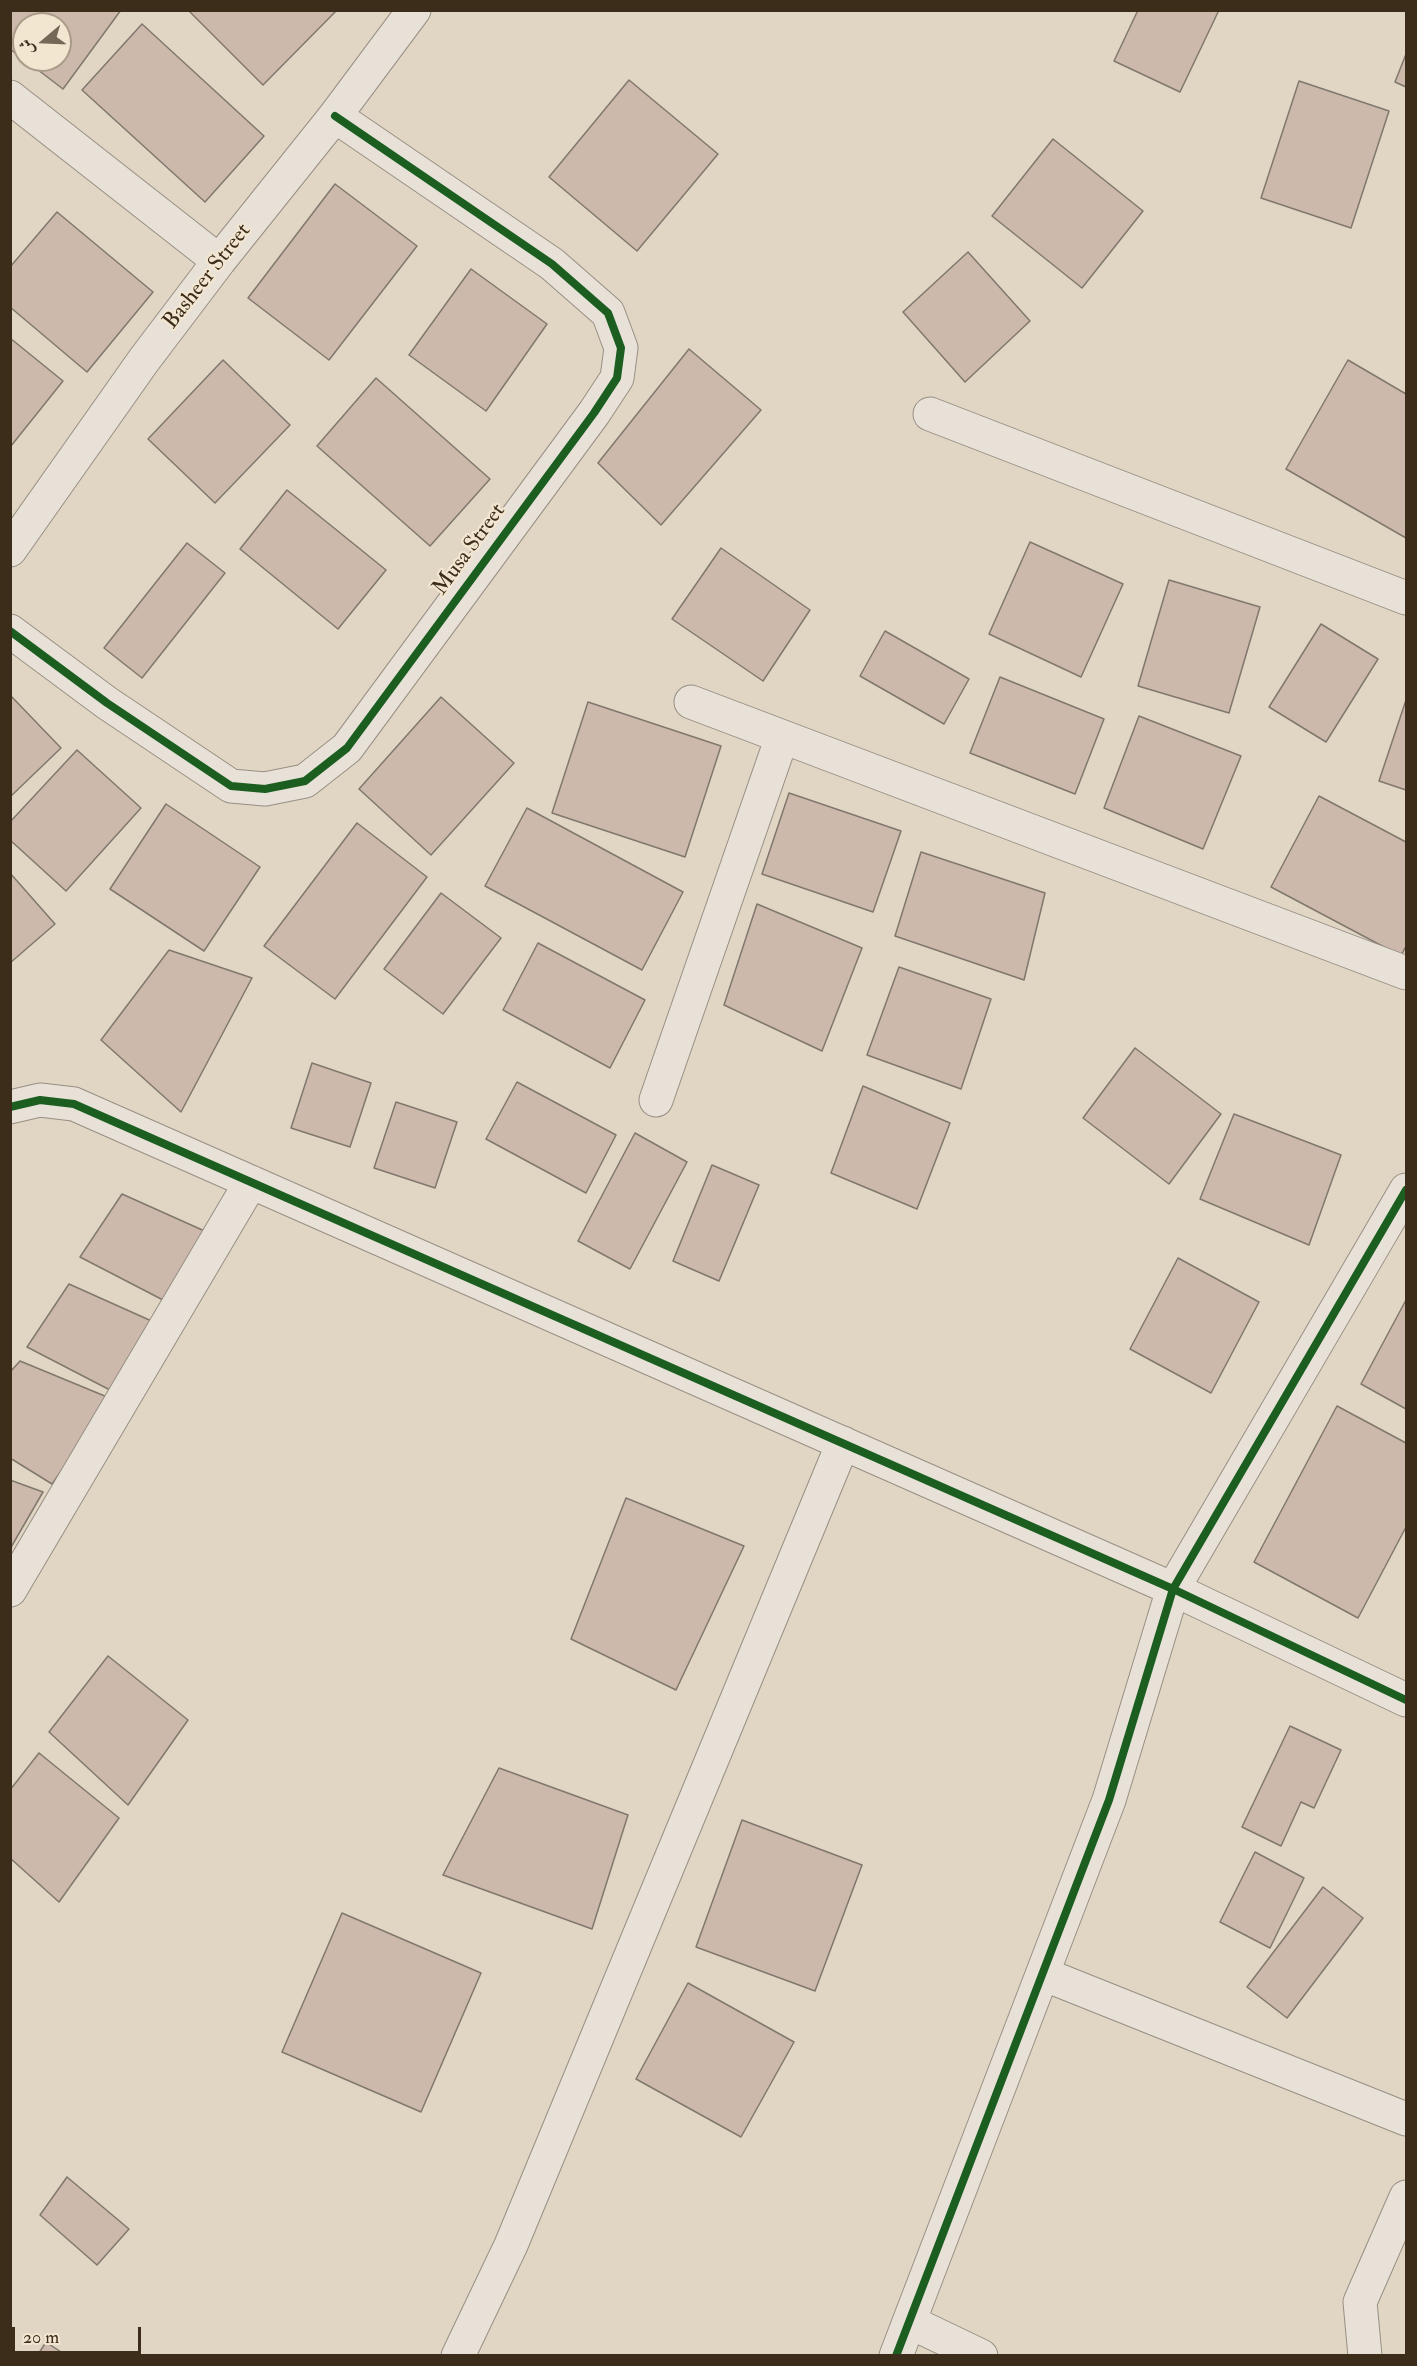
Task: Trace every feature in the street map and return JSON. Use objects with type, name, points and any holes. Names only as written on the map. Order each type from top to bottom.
[{"type":"street","name":"Basheer Street","points":[[10,550],[144,360],[219,261],[335,116],[414,10]]},
{"type":"street","points":[[10,97],[219,261]]},
{"type":"street","name":"Musa Street","points":[[10,631],[107,704],[231,786],[265,789],[305,781],[347,748],[594,413],[617,378],[621,348],[608,313],[552,264],[335,116]]},
{"type":"street","points":[[930,414],[1407,598]]},
{"type":"street","points":[[691,702],[1407,973]]},
{"type":"street","points":[[656,1100],[782,737]]},
{"type":"street","points":[[10,1107],[40,1101],[74,1104],[1173,1589],[1407,1700]]},
{"type":"street","points":[[10,1590],[251,1182]]},
{"type":"street","points":[[896,2355],[1109,1800],[1173,1589],[1407,1190]]},
{"type":"street","points":[[458,2355],[511,2245],[843,1443]]},
{"type":"street","points":[[1043,1974],[1407,2120]]},
{"type":"street","points":[[1365,2355],[1360,2302],[1407,2197]]},
{"type":"street","points":[[910,2322],[981,2355]]},
{"type":"building","points":[[10,10],[121,10],[63,89],[41,72],[72,72],[72,12],[12,12],[12,51],[10,49]]},
{"type":"building","points":[[188,10],[337,10],[263,85]]},
{"type":"building","points":[[1138,10],[1219,10],[1180,92],[1114,61]]},
{"type":"building","points":[[142,24],[264,136],[205,202],[82,90]]},
{"type":"building","points":[[1406,54],[1406,87],[1395,82]]},
{"type":"building","points":[[629,80],[718,154],[637,251],[549,177]]},
{"type":"building","points":[[1299,81],[1389,111],[1351,228],[1261,198]]},
{"type":"building","points":[[1053,139],[1143,211],[1082,288],[992,216]]},
{"type":"building","points":[[335,184],[417,246],[329,360],[248,298]]},
{"type":"building","points":[[57,212],[153,292],[87,372],[10,307],[10,267]]},
{"type":"building","points":[[968,252],[1030,321],[965,382],[903,312]]},
{"type":"building","points":[[471,269],[547,324],[486,411],[409,355]]},
{"type":"building","points":[[10,338],[63,381],[11,446],[10,445]]},
{"type":"building","points":[[689,349],[761,410],[661,525],[598,463]]},
{"type":"building","points":[[223,360],[290,425],[215,503],[148,439]]},
{"type":"building","points":[[1348,360],[1406,394],[1406,538],[1286,469]]},
{"type":"building","points":[[376,378],[490,479],[430,546],[317,446]]},
{"type":"building","points":[[287,490],[386,570],[338,629],[240,549]]},
{"type":"building","points":[[1030,542],[1123,584],[1081,677],[989,634]]},
{"type":"building","points":[[187,543],[225,573],[142,678],[104,648]]},
{"type":"building","points":[[721,548],[810,610],[763,681],[672,619]]},
{"type":"building","points":[[1169,580],[1260,607],[1229,713],[1138,686]]},
{"type":"building","points":[[1321,624],[1378,659],[1326,742],[1269,707]]},
{"type":"building","points":[[885,631],[969,679],[944,724],[860,676]]},
{"type":"building","points":[[1000,677],[1104,719],[1075,794],[970,753]]},
{"type":"building","points":[[10,695],[61,748],[10,797]]},
{"type":"building","points":[[441,697],[514,763],[431,855],[359,789]]},
{"type":"building","points":[[1406,700],[1406,790],[1379,781]]},
{"type":"building","points":[[588,702],[721,746],[685,857],[552,813]]},
{"type":"building","points":[[1139,716],[1241,756],[1203,849],[1104,808]]},
{"type":"building","points":[[77,750],[141,808],[66,891],[10,840],[10,822]]},
{"type":"building","points":[[789,793],[901,831],[873,912],[762,874]]},
{"type":"building","points":[[1319,796],[1406,842],[1406,946],[1401,956],[1271,887]]},
{"type":"building","points":[[166,804],[260,867],[204,951],[110,889]]},
{"type":"building","points":[[527,808],[683,892],[642,970],[485,886]]},
{"type":"building","points":[[357,823],[427,877],[335,999],[264,946]]},
{"type":"building","points":[[921,852],[1045,893],[1024,980],[895,936]]},
{"type":"building","points":[[10,873],[55,924],[10,963]]},
{"type":"building","points":[[441,893],[501,938],[443,1014],[384,969]]},
{"type":"building","points":[[757,904],[862,948],[822,1051],[724,1005]]},
{"type":"building","points":[[538,943],[645,1000],[610,1068],[503,1010]]},
{"type":"building","points":[[169,950],[252,978],[181,1112],[101,1040]]},
{"type":"building","points":[[899,967],[991,999],[961,1089],[867,1055]]},
{"type":"building","points":[[1135,1048],[1221,1114],[1169,1184],[1083,1118]]},
{"type":"building","points":[[312,1063],[371,1083],[350,1147],[291,1128]]},
{"type":"building","points":[[517,1082],[616,1135],[586,1193],[486,1139]]},
{"type":"building","points":[[863,1086],[950,1123],[917,1209],[831,1173]]},
{"type":"building","points":[[396,1102],[457,1122],[435,1188],[374,1168]]},
{"type":"building","points":[[1234,1114],[1341,1155],[1309,1245],[1200,1199]]},
{"type":"building","points":[[635,1133],[687,1162],[630,1269],[578,1241]]},
{"type":"building","points":[[712,1165],[759,1185],[719,1281],[673,1261]]},
{"type":"building","points":[[122,1194],[209,1233],[163,1300],[80,1257]]},
{"type":"building","points":[[1178,1258],[1259,1302],[1211,1393],[1130,1349]]},
{"type":"building","points":[[69,1284],[156,1323],[110,1390],[27,1347]]},
{"type":"building","points":[[1406,1300],[1406,1409],[1361,1384]]},
{"type":"building","points":[[20,1361],[112,1399],[52,1484],[10,1458],[10,1372]]},
{"type":"building","points":[[1337,1406],[1406,1443],[1406,1527],[1358,1618],[1254,1562]]},
{"type":"building","points":[[10,1480],[43,1492],[10,1549]]},
{"type":"building","points":[[626,1498],[744,1546],[676,1690],[571,1639]]},
{"type":"building","points":[[108,1656],[188,1720],[128,1805],[49,1732]]},
{"type":"building","points":[[1290,1726],[1341,1750],[1314,1808],[1301,1802],[1281,1846],[1242,1827]]},
{"type":"building","points":[[39,1753],[119,1818],[59,1902],[10,1858],[10,1790]]},
{"type":"building","points":[[499,1768],[628,1815],[592,1929],[443,1875]]},
{"type":"building","points":[[742,1820],[862,1865],[815,1991],[696,1947]]},
{"type":"building","points":[[1255,1852],[1304,1878],[1270,1948],[1220,1922]]},
{"type":"building","points":[[1323,1887],[1363,1918],[1287,2018],[1247,1987]]},
{"type":"building","points":[[342,1913],[481,1973],[421,2112],[282,2052]]},
{"type":"building","points":[[688,1983],[794,2042],[741,2137],[636,2079]]},
{"type":"building","points":[[67,2177],[129,2229],[97,2265],[40,2215]]},
{"type":"building","points":[[46,2342],[67,2356],[37,2356]]},
{"type":"cycle path","points":[[10,631],[107,703],[231,786],[265,789],[305,781],[347,748],[594,413],[617,378],[621,348],[608,313],[552,264],[335,116]]},
{"type":"cycle path","points":[[10,1107],[40,1100],[74,1104],[1173,1589],[1406,1700]]},
{"type":"cycle path","points":[[896,2356],[1109,1800],[1173,1589],[1406,1190]]}]
